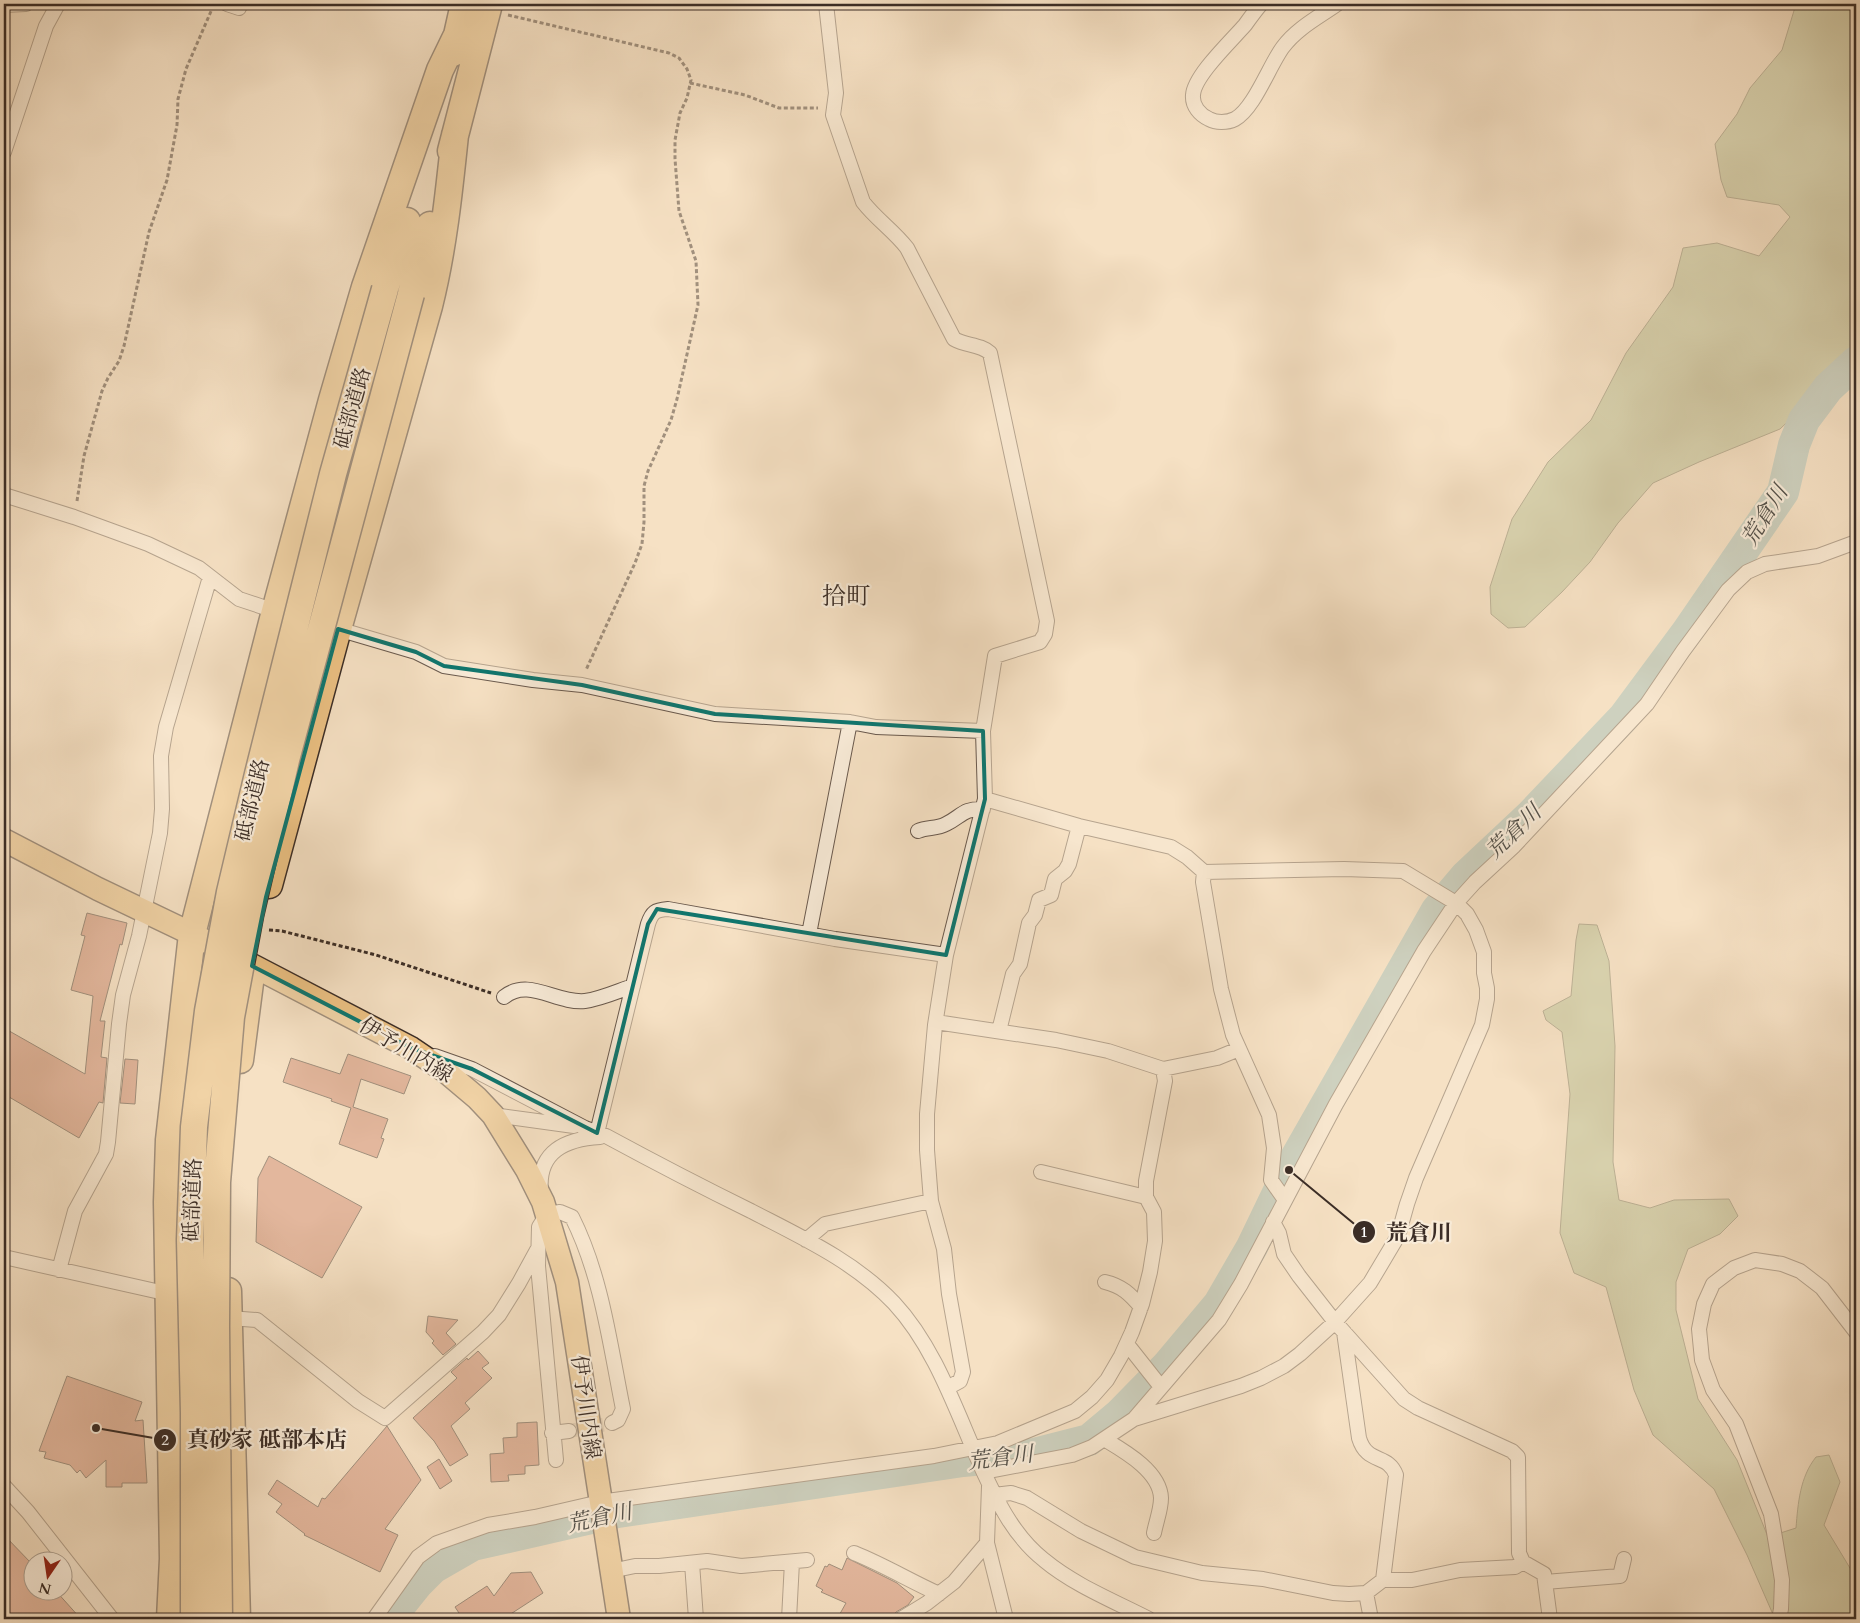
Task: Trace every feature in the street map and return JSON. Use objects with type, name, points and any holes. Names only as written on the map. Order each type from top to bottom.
[{"type":"highway","name":"砥部道路","points":[[194,1619],[194,1413],[190,1240],[194,1127],[208,1010],[230,892],[333,474],[385,289],[439,111],[456,37],[480,6]]},
{"type":"highway","name":"砥部道路","points":[[219,1619],[216,1327],[217,1182],[232,1017],[250,915],[286,760],[455,135],[480,6]]},
{"type":"highway","points":[[170,1619],[173,1558],[167,1202],[169,1140],[192,934],[275,611],[332,400],[365,287],[440,70],[456,37]]},
{"type":"highway","points":[[237,1619],[227,1253],[229,1183],[235,1101],[252,966],[259,929],[338,629],[438,267],[447,216],[455,135]]},
{"type":"highway","points":[[275,611],[338,629]]},
{"type":"main road","name":"伊予川内線","points":[[4,840],[192,934],[411,1048],[445,1071],[477,1098],[493,1115],[527,1170],[545,1208],[567,1282],[619,1619]]},
{"type":"street","points":[[4,5],[26,4]]},
{"type":"street","points":[[4,152],[46,26],[58,4]]},
{"type":"street","points":[[826,4],[836,93],[832,111],[863,202],[907,248],[954,340],[984,348],[990,353],[1047,620],[1045,634],[1040,642],[995,656],[983,731],[984,804],[946,955],[936,1022],[927,1114],[928,1150],[932,1201],[944,1249],[963,1372],[960,1381],[948,1388]]},
{"type":"street","points":[[1261,4],[1216,56],[1196,84],[1193,95],[1195,106],[1202,116],[1211,121],[1224,122],[1235,119],[1245,110],[1283,46],[1307,24],[1337,4]]},
{"type":"street","points":[[4,495],[74,517],[148,544],[199,568],[239,599],[275,611]]},
{"type":"street","points":[[987,1480],[1072,1455],[1104,1440],[1134,1419],[1219,1320],[1241,1284],[1336,1104],[1420,960],[1456,903],[1475,882],[1520,840],[1647,704],[1728,590],[1746,572],[1765,564],[1818,556],[1856,542]]},
{"type":"street","points":[[59,1270],[75,1211],[106,1154],[120,1014],[139,936],[160,833],[162,809],[161,756],[166,727],[210,576]]},
{"type":"street","points":[[338,629],[416,652],[444,666],[533,680],[582,685],[715,714],[850,722],[876,727],[983,731]]},
{"type":"street","points":[[809,934],[850,722]]},
{"type":"street","points":[[918,831],[945,825],[962,813],[984,804],[1171,847],[1187,857],[1204,872],[1344,869],[1403,870],[1456,903],[1467,914],[1476,930],[1484,952],[1487,999],[1482,1025],[1416,1178],[1398,1236],[1370,1282],[1339,1327],[1284,1366],[1261,1378],[1134,1419]]},
{"type":"street","points":[[999,1031],[1013,974],[1020,964],[1029,923],[1035,915],[1040,900],[1051,895],[1055,879],[1065,871],[1069,864],[1079,826]]},
{"type":"street","points":[[1204,872],[1203,882],[1221,989],[1233,1035],[1269,1114],[1274,1148],[1270,1180],[1285,1200]]},
{"type":"street","points":[[596,1132],[648,924],[651,914],[657,909],[668,909],[809,934],[946,955]]},
{"type":"street","points":[[504,997],[512,990],[520,990],[539,991],[572,1001],[585,1001],[633,986]]},
{"type":"street","points":[[936,1022],[1056,1040],[1108,1051],[1163,1069],[1217,1058],[1239,1049]]},
{"type":"street","points":[[411,1048],[472,1068],[822,1248],[872,1283],[894,1303],[910,1324],[948,1388],[973,1450],[1006,1517],[1044,1560],[1092,1590],[1149,1619]]},
{"type":"street","points":[[374,1619],[418,1557],[437,1543],[488,1525],[750,1480],[888,1463],[973,1450],[998,1443],[1076,1411],[1107,1380],[1127,1344],[1141,1307],[1150,1272],[1155,1241],[1154,1212],[1146,1197],[1146,1181],[1165,1080],[1163,1069]]},
{"type":"street","points":[[493,1115],[596,1132]]},
{"type":"street","points":[[556,1460],[538,1266],[539,1227],[545,1208],[540,1187],[542,1171],[555,1151],[575,1139],[596,1132]]},
{"type":"street","points":[[1041,1172],[1146,1197]]},
{"type":"street","points":[[806,1240],[825,1224],[932,1201]]},
{"type":"street","points":[[545,1208],[572,1217],[583,1239],[598,1287],[623,1409],[618,1420],[612,1423]]},
{"type":"street","points":[[1273,1222],[1279,1233],[1284,1254],[1299,1276],[1339,1327],[1404,1399],[1418,1408],[1512,1451],[1518,1457],[1519,1553],[1523,1562],[1544,1574],[1550,1619]]},
{"type":"street","points":[[229,1318],[257,1320],[358,1401],[385,1418],[494,1321],[520,1283],[538,1247]]},
{"type":"street","points":[[4,1257],[169,1294]]},
{"type":"street","points":[[1779,1619],[1782,1580],[1771,1514],[1736,1424],[1713,1390],[1702,1360],[1699,1329],[1704,1304],[1713,1284],[1734,1268],[1755,1260],[1782,1264],[1800,1271],[1822,1288],[1856,1332]]},
{"type":"street","points":[[1105,1282],[1116,1285],[1126,1291],[1141,1307]]},
{"type":"street","points":[[1339,1327],[1358,1438],[1362,1449],[1369,1455],[1388,1463],[1394,1468],[1396,1475],[1384,1580]]},
{"type":"street","points":[[1127,1344],[1161,1387]]},
{"type":"street","points":[[552,1433],[569,1431]]},
{"type":"street","points":[[1104,1440],[1130,1454],[1142,1464],[1154,1480],[1161,1497],[1154,1533]]},
{"type":"street","points":[[987,1480],[1011,1493],[1027,1498],[1081,1531],[1135,1556],[1202,1573],[1263,1579],[1332,1593],[1366,1593],[1384,1580],[1412,1580],[1460,1570],[1515,1567],[1523,1562]]},
{"type":"street","points":[[987,1480],[987,1543],[1006,1619]]},
{"type":"street","points":[[4,1486],[28,1512],[112,1619]]},
{"type":"street","points":[[901,1619],[954,1582],[987,1543]]},
{"type":"street","points":[[854,1553],[875,1561],[939,1594]]},
{"type":"street","points":[[1545,1582],[1620,1576],[1624,1559]]},
{"type":"street","points":[[610,1565],[660,1566],[707,1561],[741,1566],[807,1560]]},
{"type":"street","points":[[789,1619],[792,1562]]},
{"type":"street","points":[[692,1563],[696,1619]]},
{"type":"street","points":[[1366,1593],[1371,1619]]},
{"type":"path","points":[[74,517],[89,437],[102,391],[119,361],[124,346],[149,232],[167,180],[178,99],[186,68],[214,4]]},
{"type":"path","points":[[480,6],[669,53],[679,58],[687,69],[690,83],[687,98],[680,114],[675,140],[675,159],[679,211],[696,261],[698,305],[678,400],[648,471],[644,486],[642,544],[587,665],[582,685]]},
{"type":"path","points":[[690,83],[745,96],[779,108],[816,108],[832,111]]},
{"type":"path","points":[[259,929],[282,932],[376,955],[504,997]]},
{"type":"highlighted area","points":[[338,629],[416,652],[444,666],[582,685],[715,714],[983,731],[985,799],[946,955],[657,909],[648,924],[597,1133],[472,1069],[411,1048],[252,966],[266,897]]},
{"type":"green space","points":[[1796,4],[1856,4],[1856,353],[1840,372],[1780,429],[1653,483],[1618,523],[1590,562],[1562,592],[1525,627],[1508,628],[1491,614],[1490,587],[1512,519],[1548,462],[1591,420],[1626,353],[1673,287],[1683,248],[1717,243],[1759,256],[1790,217],[1779,205],[1727,197],[1721,180],[1715,144],[1737,114],[1750,88],[1782,50]]},
{"type":"green space","points":[[1579,924],[1597,925],[1609,961],[1615,1046],[1613,1162],[1619,1200],[1650,1208],[1674,1200],[1729,1199],[1738,1216],[1720,1234],[1688,1249],[1676,1282],[1676,1310],[1698,1399],[1737,1460],[1768,1537],[1796,1528],[1799,1500],[1806,1473],[1816,1457],[1829,1455],[1840,1482],[1824,1525],[1856,1578],[1856,1619],[1775,1619],[1747,1555],[1714,1489],[1653,1435],[1634,1390],[1606,1287],[1574,1273],[1560,1233],[1570,1094],[1562,1032],[1546,1020],[1543,1011],[1571,996]]},
{"type":"building","points":[[87,913],[127,923],[100,1021],[105,1021],[101,1057],[107,1058],[103,1103],[99,1102],[79,1138],[4,1094],[4,1028],[85,1074],[93,996],[71,990],[85,936],[81,935]]},
{"type":"building","points":[[348,1054],[411,1076],[404,1094],[361,1079],[353,1107],[388,1119],[381,1138],[384,1139],[377,1158],[339,1144],[351,1108],[331,1101],[332,1099],[283,1082],[291,1058],[340,1074]]},
{"type":"building","points":[[125,1059],[138,1060],[135,1104],[120,1103]]},
{"type":"building","points":[[269,1156],[362,1207],[322,1278],[256,1242],[258,1178]]},
{"type":"building","points":[[428,1316],[458,1320],[446,1333],[456,1344],[443,1355],[432,1343],[434,1341],[426,1332]]},
{"type":"building","points":[[478,1351],[489,1363],[482,1368],[492,1378],[465,1403],[470,1409],[451,1426],[468,1455],[450,1466],[434,1441],[413,1418],[457,1378],[451,1372]]},
{"type":"building","points":[[67,1376],[142,1402],[135,1421],[143,1420],[147,1483],[122,1483],[122,1487],[106,1487],[106,1460],[86,1478],[80,1470],[77,1473],[70,1465],[44,1458],[46,1452],[39,1451]]},
{"type":"building","points":[[537,1422],[539,1465],[525,1466],[525,1474],[508,1475],[509,1481],[491,1482],[490,1454],[504,1453],[503,1438],[517,1437],[517,1423]]},
{"type":"building","points":[[387,1426],[421,1480],[385,1529],[398,1535],[380,1572],[304,1535],[276,1512],[282,1504],[268,1494],[277,1480],[318,1507],[322,1498],[325,1499]]},
{"type":"building","points":[[439,1459],[452,1481],[440,1489],[427,1467]]},
{"type":"building","points":[[4,1535],[22,1554],[22,1600],[64,1600],[81,1619],[4,1619]]},
{"type":"building","points":[[847,1558],[897,1583],[914,1597],[908,1605],[896,1612],[892,1619],[837,1619],[846,1603],[821,1592],[823,1590],[816,1586],[825,1566],[827,1567],[829,1564],[842,1570]]},
{"type":"building","points":[[531,1572],[543,1593],[503,1619],[463,1619],[455,1607],[487,1586],[494,1596],[511,1573]]},
{"type":"waterway","name":"荒倉川","points":[[389,1619],[417,1584],[433,1568],[473,1545],[618,1512],[963,1461],[1034,1454],[1089,1440],[1120,1414],[1167,1366],[1219,1304],[1252,1247],[1289,1170],[1437,910],[1465,877],[1530,816],[1624,717],[1687,632],[1783,492],[1794,445],[1804,420],[1828,388],[1856,362]]},
{"type":"tunnel","points":[[569,1431],[612,1423]]},
{"type":"place","name":"荒倉川","points":[[1289,1170]]},
{"type":"place","name":"真砂家 砥部本店","points":[[96,1428]]},
{"type":"district","name":"拾町","points":[[846,596]]}]
